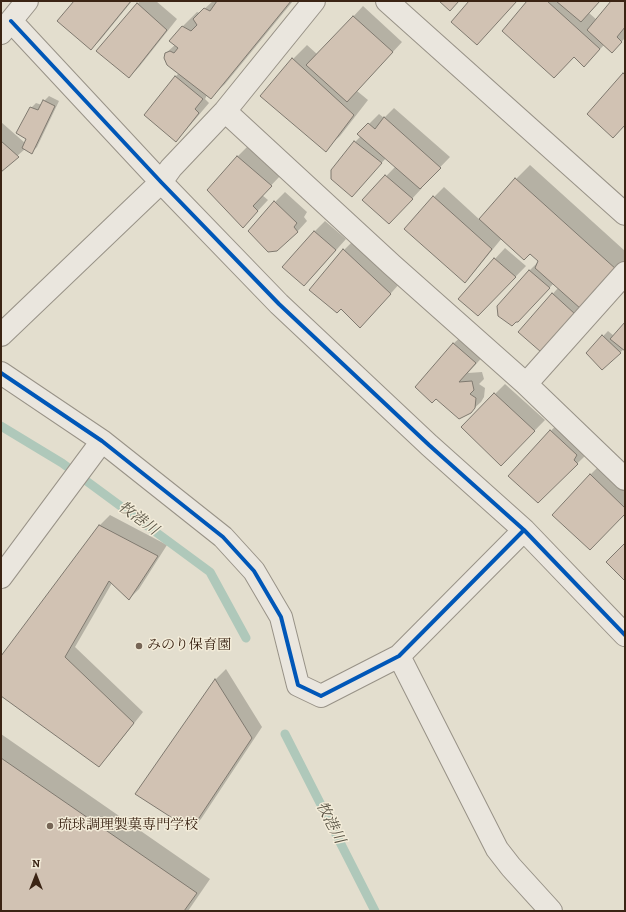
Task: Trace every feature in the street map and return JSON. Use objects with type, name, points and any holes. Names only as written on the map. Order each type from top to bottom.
[{"type":"street","points":[[27,1],[6,27],[161,182],[279,304],[429,446],[524,530],[625,636]]},
{"type":"street","points":[[1,335],[161,182],[172,168],[225,111],[314,1]]},
{"type":"street","points":[[387,1],[625,214]]},
{"type":"street","points":[[225,111],[392,265],[526,384],[625,479]]},
{"type":"street","points":[[526,384],[625,273]]},
{"type":"street","points":[[1,373],[102,442],[223,537],[254,571],[281,617],[298,685],[321,696],[399,656],[524,530]]},
{"type":"street","points":[[1,577],[102,442]]},
{"type":"street","points":[[399,656],[497,850],[551,911]]},
{"type":"building","points":[[74,1],[131,1],[91,50],[57,21]]},
{"type":"building","points":[[217,1],[291,1],[211,99],[167,65],[164,58],[165,53],[170,51],[174,53],[178,48],[169,41],[182,26],[191,31],[197,25],[193,19],[204,8],[210,11]]},
{"type":"building","points":[[439,1],[459,1],[450,11]]},
{"type":"building","points":[[469,1],[517,1],[477,45],[451,22]]},
{"type":"building","points":[[527,1],[547,1],[600,49],[584,67],[574,57],[554,78],[502,31]]},
{"type":"building","points":[[556,1],[600,1],[581,22]]},
{"type":"building","points":[[611,1],[625,1],[625,27],[617,37],[622,42],[612,53],[587,30]]},
{"type":"building","points":[[137,3],[167,30],[129,78],[96,51]]},
{"type":"building","points":[[353,16],[393,52],[347,102],[306,65]]},
{"type":"building","points":[[292,58],[354,115],[326,152],[260,96]]},
{"type":"building","points":[[623,73],[625,75],[625,125],[613,138],[587,114]]},
{"type":"building","points":[[175,76],[203,99],[195,109],[199,113],[176,142],[144,115]]},
{"type":"building","points":[[43,100],[55,106],[32,154],[22,148],[26,139],[16,133],[30,107],[38,110]]},
{"type":"building","points":[[384,117],[441,168],[420,189],[357,134],[368,123],[375,129]]},
{"type":"building","points":[[1,141],[19,157],[1,172]]},
{"type":"building","points":[[354,141],[382,163],[352,197],[331,179],[331,170]]},
{"type":"building","points":[[237,156],[272,186],[253,206],[258,211],[243,228],[207,190]]},
{"type":"building","points":[[385,175],[413,199],[389,224],[362,200]]},
{"type":"building","points":[[515,178],[617,270],[581,309],[535,268],[538,261],[530,254],[524,260],[479,219]]},
{"type":"building","points":[[433,196],[492,249],[465,283],[404,229]]},
{"type":"building","points":[[274,201],[297,223],[294,227],[298,232],[277,251],[268,252],[248,231]]},
{"type":"building","points":[[314,231],[336,250],[304,286],[282,267]]},
{"type":"building","points":[[343,249],[391,294],[360,328],[341,309],[337,313],[309,290]]},
{"type":"building","points":[[494,258],[516,277],[478,316],[458,299]]},
{"type":"building","points":[[529,270],[550,288],[518,322],[512,326],[498,316],[497,306]]},
{"type":"building","points":[[552,293],[575,314],[541,352],[518,332]]},
{"type":"building","points":[[625,322],[625,351],[610,339]]},
{"type":"building","points":[[602,335],[621,353],[602,370],[586,353]]},
{"type":"building","points":[[453,343],[476,363],[459,382],[472,381],[474,390],[470,394],[476,398],[475,408],[471,413],[459,419],[436,399],[432,403],[415,387]]},
{"type":"building","points":[[494,393],[535,431],[501,466],[461,427]]},
{"type":"building","points":[[550,430],[577,455],[574,460],[578,464],[538,503],[508,476]]},
{"type":"building","points":[[590,474],[625,508],[625,514],[590,550],[552,515]]},
{"type":"building","points":[[99,525],[158,556],[129,600],[109,581],[65,657],[134,723],[99,767],[1,696],[1,656]]},
{"type":"building","points":[[625,543],[625,581],[606,562]]},
{"type":"building","points":[[215,679],[252,738],[191,830],[135,794]]},
{"type":"building","name":"琉球調理製菓専門学校","points":[[1,758],[197,893],[184,911],[1,911]]},
{"type":"waterway","name":"牧港川","points":[[1,426],[62,463],[210,572],[246,638]]},
{"type":"waterway","name":"牧港川","points":[[285,734],[375,911]]},
{"type":"cycle path","points":[[11,21],[161,182],[279,304],[429,445],[524,530],[625,635]]},
{"type":"cycle path","points":[[1,373],[102,441],[223,537],[254,571],[281,617],[298,685],[321,696],[399,656],[524,530]]},
{"type":"place","name":"みのり保育園","points":[[139,646]]},
{"type":"place","name":"琉球調理製菓専門学校","points":[[50,826]]}]
